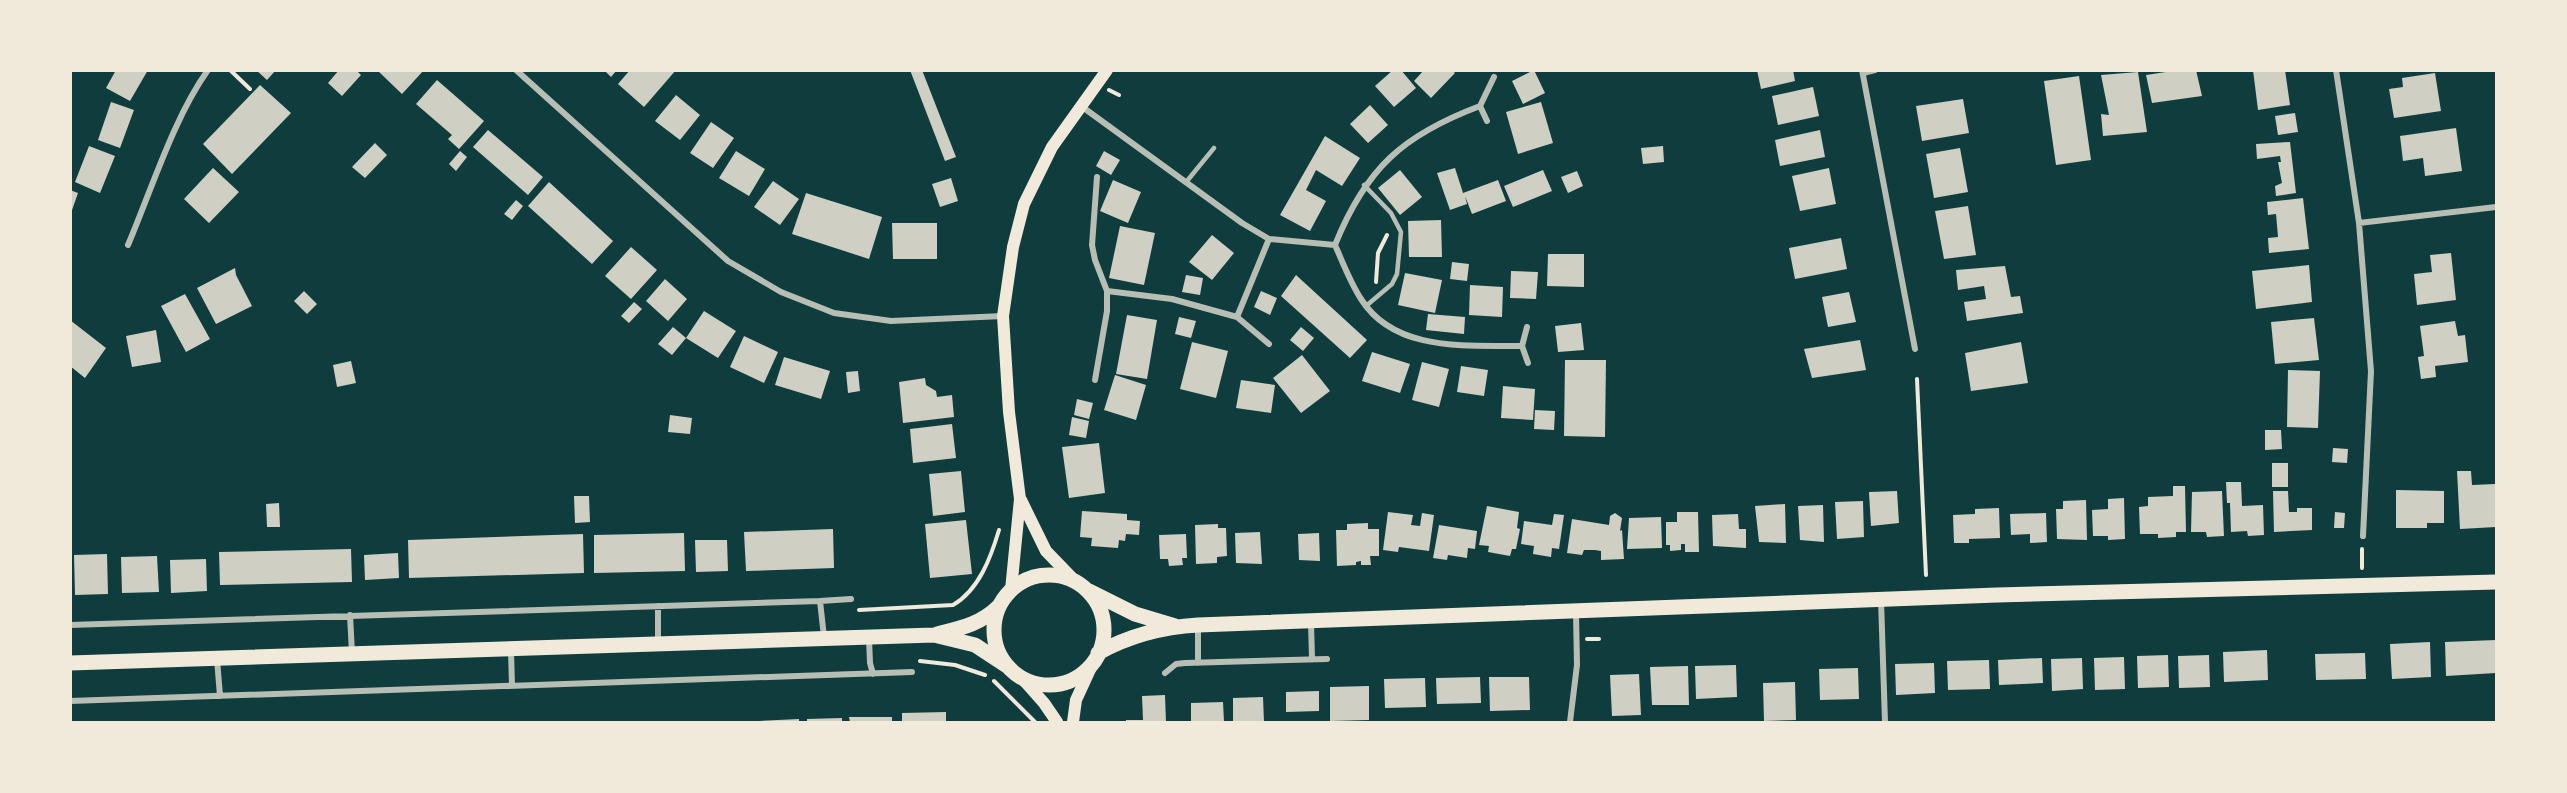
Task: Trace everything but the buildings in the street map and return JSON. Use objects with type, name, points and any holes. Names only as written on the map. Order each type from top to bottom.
[{"type":"main road","points":[[1011,590],[1020,499],[1009,412],[1003,315],[1013,247],[1024,204],[1052,147],[1107,70]]},
{"type":"main road","points":[[1020,499],[1046,551],[1097,604],[1103,620],[1103,637],[1096,658],[1076,700],[1073,723]]},
{"type":"main road","points":[[70,663],[934,635],[975,624],[1000,605],[1011,590],[1025,580],[1042,576],[1060,576],[1135,614],[1178,627]]},
{"type":"main road","points":[[1021,677],[1036,683],[1060,683],[1082,674],[1096,658],[1128,638],[1178,627],[1881,600],[2496,582]]},
{"type":"main road","points":[[1000,605],[994,632],[998,650],[1007,666]]},
{"type":"main road","points":[[934,635],[975,645],[1007,666],[1021,677],[1044,703],[1057,723]]},
{"type":"street","points":[[128,245],[181,118],[197,85],[208,70]]},
{"type":"street","points":[[516,70],[728,261],[781,292],[834,313],[891,321],[1003,315]]},
{"type":"street","points":[[1875,70],[1862,72],[1915,349]]},
{"type":"street","points":[[2336,70],[2359,223],[2371,370],[2363,536]]},
{"type":"street","points":[[1494,77],[1480,106],[1446,121],[1408,142],[1391,155],[1364,185],[1335,244],[1347,274],[1366,306],[1383,321],[1415,339],[1452,345],[1522,346]]},
{"type":"street","points":[[1081,106],[1242,223],[1269,239],[1335,244]]},
{"type":"street","points":[[1480,106],[1487,121]]},
{"type":"street","points":[[1095,380],[1107,311],[1107,291],[1095,260],[1092,244],[1097,177]]},
{"type":"street","points":[[2359,223],[2496,207]]},
{"type":"street","points":[[1237,317],[1269,239]]},
{"type":"street","points":[[1107,291],[1172,299],[1237,317],[1269,344]]},
{"type":"street","points":[[1527,327],[1522,346],[1528,363]]},
{"type":"street","points":[[70,626],[851,600]]},
{"type":"street","points":[[1881,600],[1885,723]]},
{"type":"street","points":[[820,601],[824,638]]},
{"type":"street","points":[[658,606],[658,643]]},
{"type":"street","points":[[1570,723],[1577,665],[1576,613]]},
{"type":"street","points":[[350,615],[352,654]]},
{"type":"street","points":[[1311,622],[1312,659]]},
{"type":"street","points":[[1198,626],[1198,663]]},
{"type":"street","points":[[869,636],[870,663],[873,674]]},
{"type":"street","points":[[511,648],[512,686]]},
{"type":"street","points":[[1165,673],[1176,664],[1327,658]]},
{"type":"street","points":[[218,659],[220,696]]},
{"type":"street","points":[[70,701],[912,672]]},
{"type":"lane","points":[[1187,181],[1214,148]]},
{"type":"lane","points":[[1364,185],[1391,213],[1401,232],[1397,274],[1392,284],[1366,306]]},
{"type":"path","points":[[230,70],[250,89]]},
{"type":"path","points":[[1378,297],[1378,253],[1387,236],[1388,228]]},
{"type":"path","points":[[1917,379],[1926,574]]},
{"type":"path","points":[[858,610],[953,605],[963,599],[991,558],[1001,525]]},
{"type":"path","points":[[2361,587],[2363,536]]},
{"type":"path","points":[[920,661],[955,665],[990,677],[1036,723]]}]
